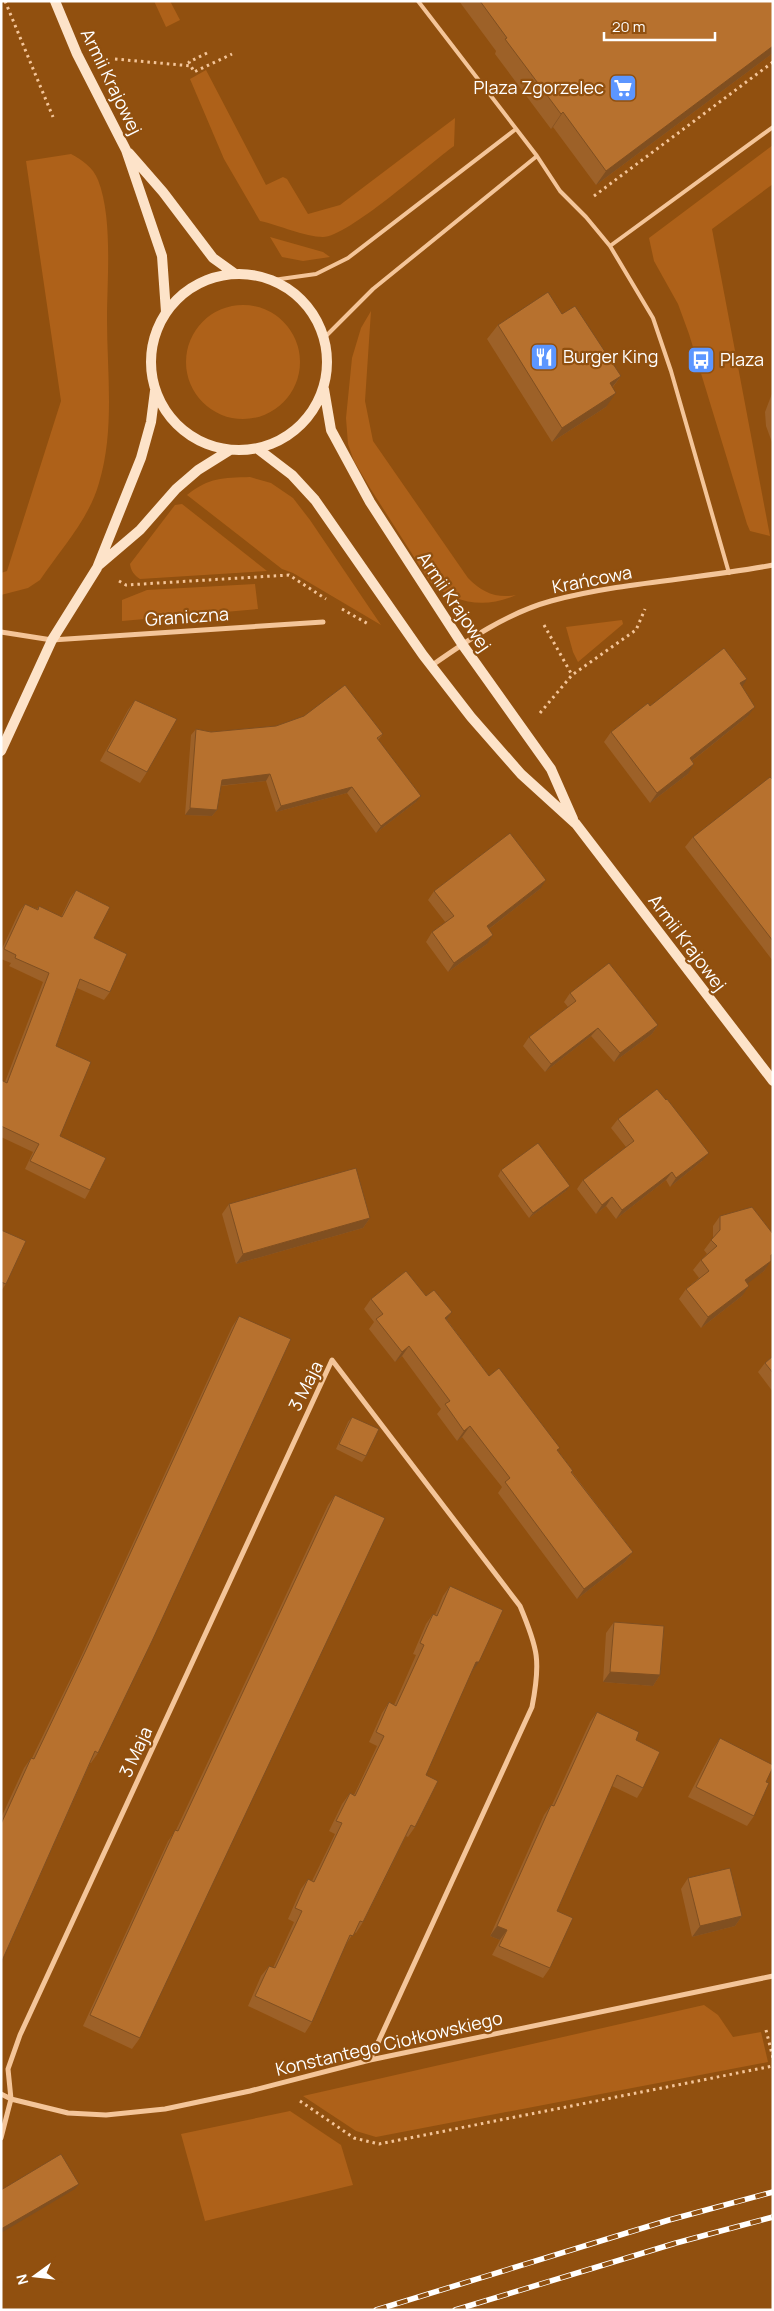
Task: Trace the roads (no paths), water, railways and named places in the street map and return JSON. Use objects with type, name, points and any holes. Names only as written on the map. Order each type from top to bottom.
[{"type":"main road","name":"Armii Krajowej","points":[[55,1],[77,54],[126,150],[145,211],[162,256],[166,312]]},
{"type":"main road","name":"Armii Krajowej","points":[[126,150],[163,192],[213,258],[234,273]]},
{"type":"main road","points":[[234,273],[247,273],[273,280],[296,294],[314,314],[324,338],[328,363],[324,389],[308,418],[283,439],[258,449],[230,450],[204,443],[180,428],[163,407],[156,389],[151,359],[155,334],[166,312],[181,295],[200,282],[234,273]]},
{"type":"main road","points":[[1,751],[52,640],[97,568],[141,458],[151,422],[156,389]]},
{"type":"main road","name":"Armii Krajowej","points":[[324,389],[330,430],[370,502],[462,644],[551,769],[576,824]]},
{"type":"main road","name":"Armii Krajowej","points":[[258,449],[292,475],[315,500],[431,666],[508,760],[576,824],[773,1081]]},
{"type":"main road","points":[[97,568],[140,530],[176,489],[198,470],[230,450]]},
{"type":"street","name":"Krańcowa","points":[[431,666],[462,644],[501,621],[549,602],[609,588],[729,573],[773,565]]},
{"type":"street","name":"Graniczna","points":[[1,632],[52,640],[323,622]]},
{"type":"street","name":"3 Maja","points":[[11,2099],[8,2070],[20,2035],[332,1360],[520,1606],[535,1642],[538,1674],[532,1708],[370,2060]]},
{"type":"street","name":"Konstantego Ciołkowskiego","points":[[1,2094],[11,2099],[68,2113],[106,2116],[164,2109],[276,2084],[370,2060],[773,1976]]},
{"type":"street","points":[[1,2138],[11,2099]]},
{"type":"lane","points":[[418,1],[537,156],[560,191],[586,216],[610,246],[653,318],[671,371],[729,573]]},
{"type":"lane","points":[[610,246],[773,127]]},
{"type":"lane","points":[[273,280],[316,274],[348,258],[516,129]]},
{"type":"lane","points":[[324,338],[373,290],[537,156]]},
{"type":"railway","points":[[376,2310],[669,2220],[773,2192]]},
{"type":"railway","points":[[455,2310],[676,2243],[773,2217]]},
{"type":"place","name":"Plaza Zgorzelec","points":[[623,88]]},
{"type":"place","name":"Burger King","points":[[544,357]]},
{"type":"place","name":"Plaza","points":[[701,360]]}]
